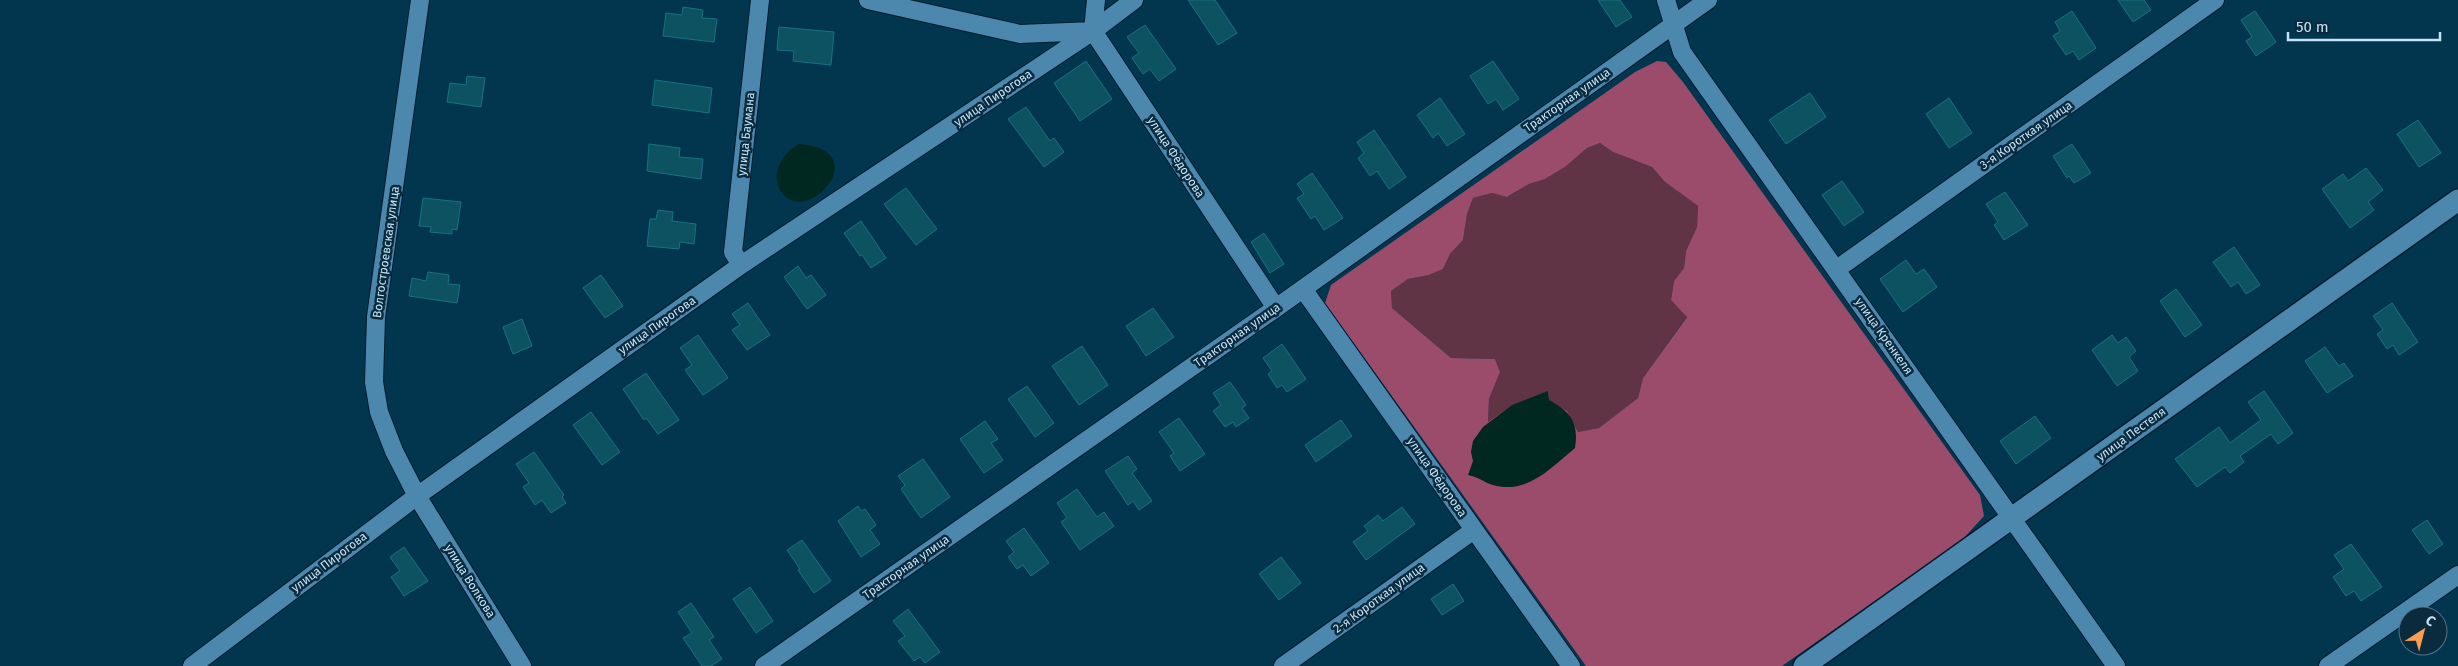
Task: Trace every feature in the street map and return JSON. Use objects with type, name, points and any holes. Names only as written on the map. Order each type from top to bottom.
[{"type":"street","name":"Волгостроевская улица","points":[[417,496],[394,451],[379,412],[374,382],[376,317],[420,0]]},
{"type":"street","name":"улица Баумана","points":[[741,265],[733,252],[760,0]]},
{"type":"street","points":[[868,0],[1020,34],[1093,31],[1096,0]]},
{"type":"street","name":"улица Пирогова","points":[[192,666],[417,496],[741,265],[1093,31],[1134,0]]},
{"type":"street","name":"улица Кренкеля","points":[[1666,0],[1682,52],[2116,666]]},
{"type":"street","name":"Тракторная улица","points":[[764,666],[1276,308],[1708,0]]},
{"type":"street","name":"3-я Короткая улица","points":[[1837,269],[2215,0]]},
{"type":"street","name":"улица Фёдорова","points":[[1093,31],[1276,308]]},
{"type":"street","name":"улица Пестеля","points":[[1804,666],[2458,200]]},
{"type":"street","name":"улица Фёдорова","points":[[1303,288],[1571,666]]},
{"type":"street","name":"улица Волкова","points":[[417,496],[522,666]]},
{"type":"street","name":"2-я Короткая улица","points":[[1283,666],[1474,530]]},
{"type":"street","points":[[2328,666],[2458,575]]},
{"type":"shaded area","points":[[1657,61],[1666,62],[1683,82],[1980,495],[1984,516],[1962,540],[1782,666],[1586,666],[1325,303],[1331,285],[1635,72]],"holes":[[[1600,143],[1613,152],[1652,167],[1665,182],[1698,206],[1697,227],[1686,251],[1684,268],[1674,281],[1671,300],[1687,317],[1643,378],[1638,398],[1599,428],[1578,432],[1567,411],[1549,400],[1548,391],[1512,405],[1488,422],[1489,399],[1500,372],[1495,359],[1451,358],[1392,308],[1391,291],[1408,279],[1429,275],[1443,269],[1450,254],[1463,240],[1467,214],[1473,198],[1492,193],[1507,197],[1529,184],[1545,179],[1565,167],[1587,148]]]},
{"type":"shaded area","points":[[1600,143],[1613,152],[1652,167],[1665,182],[1698,206],[1697,227],[1686,251],[1684,268],[1674,281],[1671,300],[1687,316],[1643,378],[1638,398],[1599,428],[1578,432],[1567,411],[1549,400],[1547,391],[1512,405],[1488,422],[1489,399],[1500,372],[1495,359],[1451,358],[1392,308],[1391,291],[1408,279],[1429,275],[1443,269],[1450,254],[1463,240],[1467,214],[1473,198],[1492,193],[1508,197],[1529,184],[1545,179],[1565,167],[1587,148]]},
{"type":"shaded area","points":[[799,144],[822,149],[833,159],[834,171],[829,184],[819,194],[806,201],[793,201],[782,193],[777,179],[779,165],[787,153]]},
{"type":"shaded area","points":[[1548,391],[1549,400],[1557,404],[1572,419],[1576,432],[1575,448],[1548,471],[1528,483],[1517,486],[1493,485],[1468,475],[1473,461],[1471,452],[1473,441],[1483,427],[1512,405]]},
{"type":"building","points":[[1188,0],[1215,0],[1237,33],[1218,45]]},
{"type":"building","points":[[1598,0],[1620,0],[1632,17],[1616,27]]},
{"type":"building","points":[[2118,0],[2144,0],[2151,10],[2133,22]]},
{"type":"building","points":[[683,7],[703,10],[702,18],[717,19],[714,42],[663,36],[666,13],[682,15]]},
{"type":"building","points":[[2072,11],[2096,48],[2079,60],[2073,51],[2066,55],[2053,36],[2060,31],[2055,22]]},
{"type":"building","points":[[2255,11],[2276,42],[2256,56],[2246,41],[2252,37],[2241,20]]},
{"type":"building","points":[[1145,25],[1176,69],[1159,81],[1150,69],[1143,74],[1132,58],[1139,53],[1127,37]]},
{"type":"building","points":[[779,27],[834,32],[831,65],[793,61],[794,51],[777,50]]},
{"type":"building","points":[[1086,61],[1112,99],[1080,121],[1054,83]]},
{"type":"building","points":[[1493,61],[1519,99],[1503,110],[1496,99],[1488,104],[1470,76]]},
{"type":"building","points":[[467,76],[485,78],[481,107],[447,102],[450,83],[466,85]]},
{"type":"building","points":[[655,80],[712,88],[709,113],[652,105]]},
{"type":"building","points":[[1810,93],[1826,117],[1786,144],[1769,120]]},
{"type":"building","points":[[1440,98],[1465,134],[1447,146],[1438,133],[1433,138],[1417,115]]},
{"type":"building","points":[[1949,98],[1972,133],[1949,148],[1926,114]]},
{"type":"building","points":[[1026,107],[1050,141],[1054,138],[1064,152],[1044,167],[1008,119]]},
{"type":"building","points":[[2418,120],[2441,153],[2419,167],[2397,134]]},
{"type":"building","points":[[1374,130],[1406,177],[1389,189],[1377,171],[1370,176],[1358,158],[1364,153],[1357,142]]},
{"type":"building","points":[[649,144],[680,148],[679,157],[703,159],[701,179],[647,171]]},
{"type":"building","points":[[2072,144],[2091,173],[2074,183],[2069,176],[2067,178],[2053,156]]},
{"type":"building","points":[[2366,168],[2383,190],[2368,202],[2374,210],[2350,228],[2322,189],[2343,174],[2348,181]]},
{"type":"building","points":[[1312,173],[1343,218],[1324,230],[1315,216],[1311,219],[1297,198],[1304,194],[1297,184]]},
{"type":"building","points":[[1842,181],[1864,212],[1844,226],[1822,195]]},
{"type":"building","points":[[906,188],[937,229],[916,245],[884,204]]},
{"type":"building","points":[[2005,192],[2028,225],[2004,240],[1994,225],[1998,222],[1986,204]]},
{"type":"building","points":[[423,198],[461,202],[457,230],[452,229],[452,234],[430,232],[431,227],[419,226]]},
{"type":"building","points":[[658,210],[673,212],[672,221],[696,224],[694,244],[680,242],[679,249],[647,246],[650,219],[656,219]]},
{"type":"building","points":[[861,221],[886,258],[871,268],[844,233]]},
{"type":"building","points":[[1264,233],[1284,264],[1270,273],[1251,242]]},
{"type":"building","points":[[2234,247],[2260,285],[2246,294],[2238,282],[2231,287],[2213,262]]},
{"type":"building","points":[[1906,260],[1916,274],[1924,269],[1937,287],[1903,312],[1880,279]]},
{"type":"building","points":[[798,266],[806,278],[811,275],[826,295],[807,309],[784,277]]},
{"type":"building","points":[[428,272],[449,275],[448,284],[460,285],[457,303],[409,296],[412,278],[426,281]]},
{"type":"building","points":[[601,275],[623,306],[605,318],[583,288]]},
{"type":"building","points":[[2176,289],[2202,325],[2185,337],[2160,301]]},
{"type":"building","points":[[748,303],[770,335],[747,350],[732,330],[740,325],[732,314]]},
{"type":"building","points":[[2392,303],[2418,342],[2399,355],[2393,345],[2387,349],[2377,334],[2383,330],[2373,316]]},
{"type":"building","points":[[1153,308],[1174,337],[1146,356],[1126,326]]},
{"type":"building","points":[[522,319],[532,346],[513,354],[503,327]]},
{"type":"building","points":[[698,335],[728,378],[703,395],[685,370],[692,365],[680,348]]},
{"type":"building","points":[[2112,335],[2118,343],[2126,337],[2136,351],[2129,357],[2138,371],[2117,386],[2092,350]]},
{"type":"building","points":[[1282,344],[1306,379],[1287,392],[1282,385],[1277,388],[1268,374],[1272,371],[1263,358]]},
{"type":"building","points":[[1082,346],[1108,385],[1079,405],[1052,366]]},
{"type":"building","points":[[2325,347],[2339,366],[2344,363],[2353,376],[2327,393],[2305,361]]},
{"type":"building","points":[[646,373],[679,420],[658,434],[646,418],[644,420],[623,389]]},
{"type":"building","points":[[1230,382],[1246,405],[1242,408],[1249,418],[1236,427],[1233,422],[1225,427],[1213,411],[1221,405],[1213,393]]},
{"type":"building","points":[[1027,386],[1054,423],[1035,437],[1008,399]]},
{"type":"building","points":[[2264,391],[2293,433],[2278,444],[2271,434],[2240,456],[2244,462],[2230,473],[2225,467],[2197,487],[2175,459],[2219,427],[2230,443],[2261,420],[2248,402]]},
{"type":"building","points":[[591,412],[620,452],[602,465],[573,425]]},
{"type":"building","points":[[2035,416],[2051,438],[2016,464],[2000,441]]},
{"type":"building","points":[[1179,418],[1205,454],[1180,471],[1170,456],[1174,453],[1159,432]]},
{"type":"building","points":[[1341,420],[1352,436],[1316,462],[1305,445]]},
{"type":"building","points":[[985,421],[998,439],[991,443],[1003,460],[984,473],[960,439]]},
{"type":"building","points":[[534,452],[564,495],[562,497],[566,503],[551,513],[542,500],[535,505],[523,487],[529,483],[516,464]]},
{"type":"building","points":[[1128,456],[1137,469],[1132,473],[1152,501],[1139,510],[1133,501],[1128,505],[1105,471]]},
{"type":"building","points":[[923,459],[950,497],[921,518],[901,489],[905,485],[898,476]]},
{"type":"building","points":[[1077,489],[1097,517],[1104,512],[1114,526],[1080,550],[1061,522],[1067,518],[1057,503]]},
{"type":"building","points":[[858,506],[861,511],[865,509],[876,525],[870,530],[880,544],[861,557],[838,521]]},
{"type":"building","points":[[1402,507],[1415,524],[1366,560],[1353,542],[1368,531],[1364,526],[1378,515],[1383,521]]},
{"type":"building","points":[[2427,520],[2443,544],[2429,554],[2412,530]]},
{"type":"building","points":[[1024,528],[1049,563],[1031,576],[1023,565],[1017,569],[1008,557],[1014,552],[1006,541]]},
{"type":"building","points":[[802,540],[831,581],[814,593],[787,550]]},
{"type":"building","points":[[2351,544],[2382,587],[2361,601],[2354,591],[2346,596],[2333,577],[2344,569],[2334,555]]},
{"type":"building","points":[[404,547],[428,581],[404,596],[391,577],[400,571],[390,557]]},
{"type":"building","points":[[1281,557],[1301,583],[1279,600],[1259,574]]},
{"type":"building","points":[[1453,584],[1464,601],[1442,615],[1431,599]]},
{"type":"building","points":[[750,587],[773,621],[756,633],[733,599]]},
{"type":"building","points":[[691,603],[714,637],[709,640],[722,659],[711,666],[702,666],[683,638],[692,633],[678,612]]},
{"type":"building","points":[[908,609],[940,652],[925,663],[920,657],[914,661],[898,641],[905,636],[893,621]]}]
